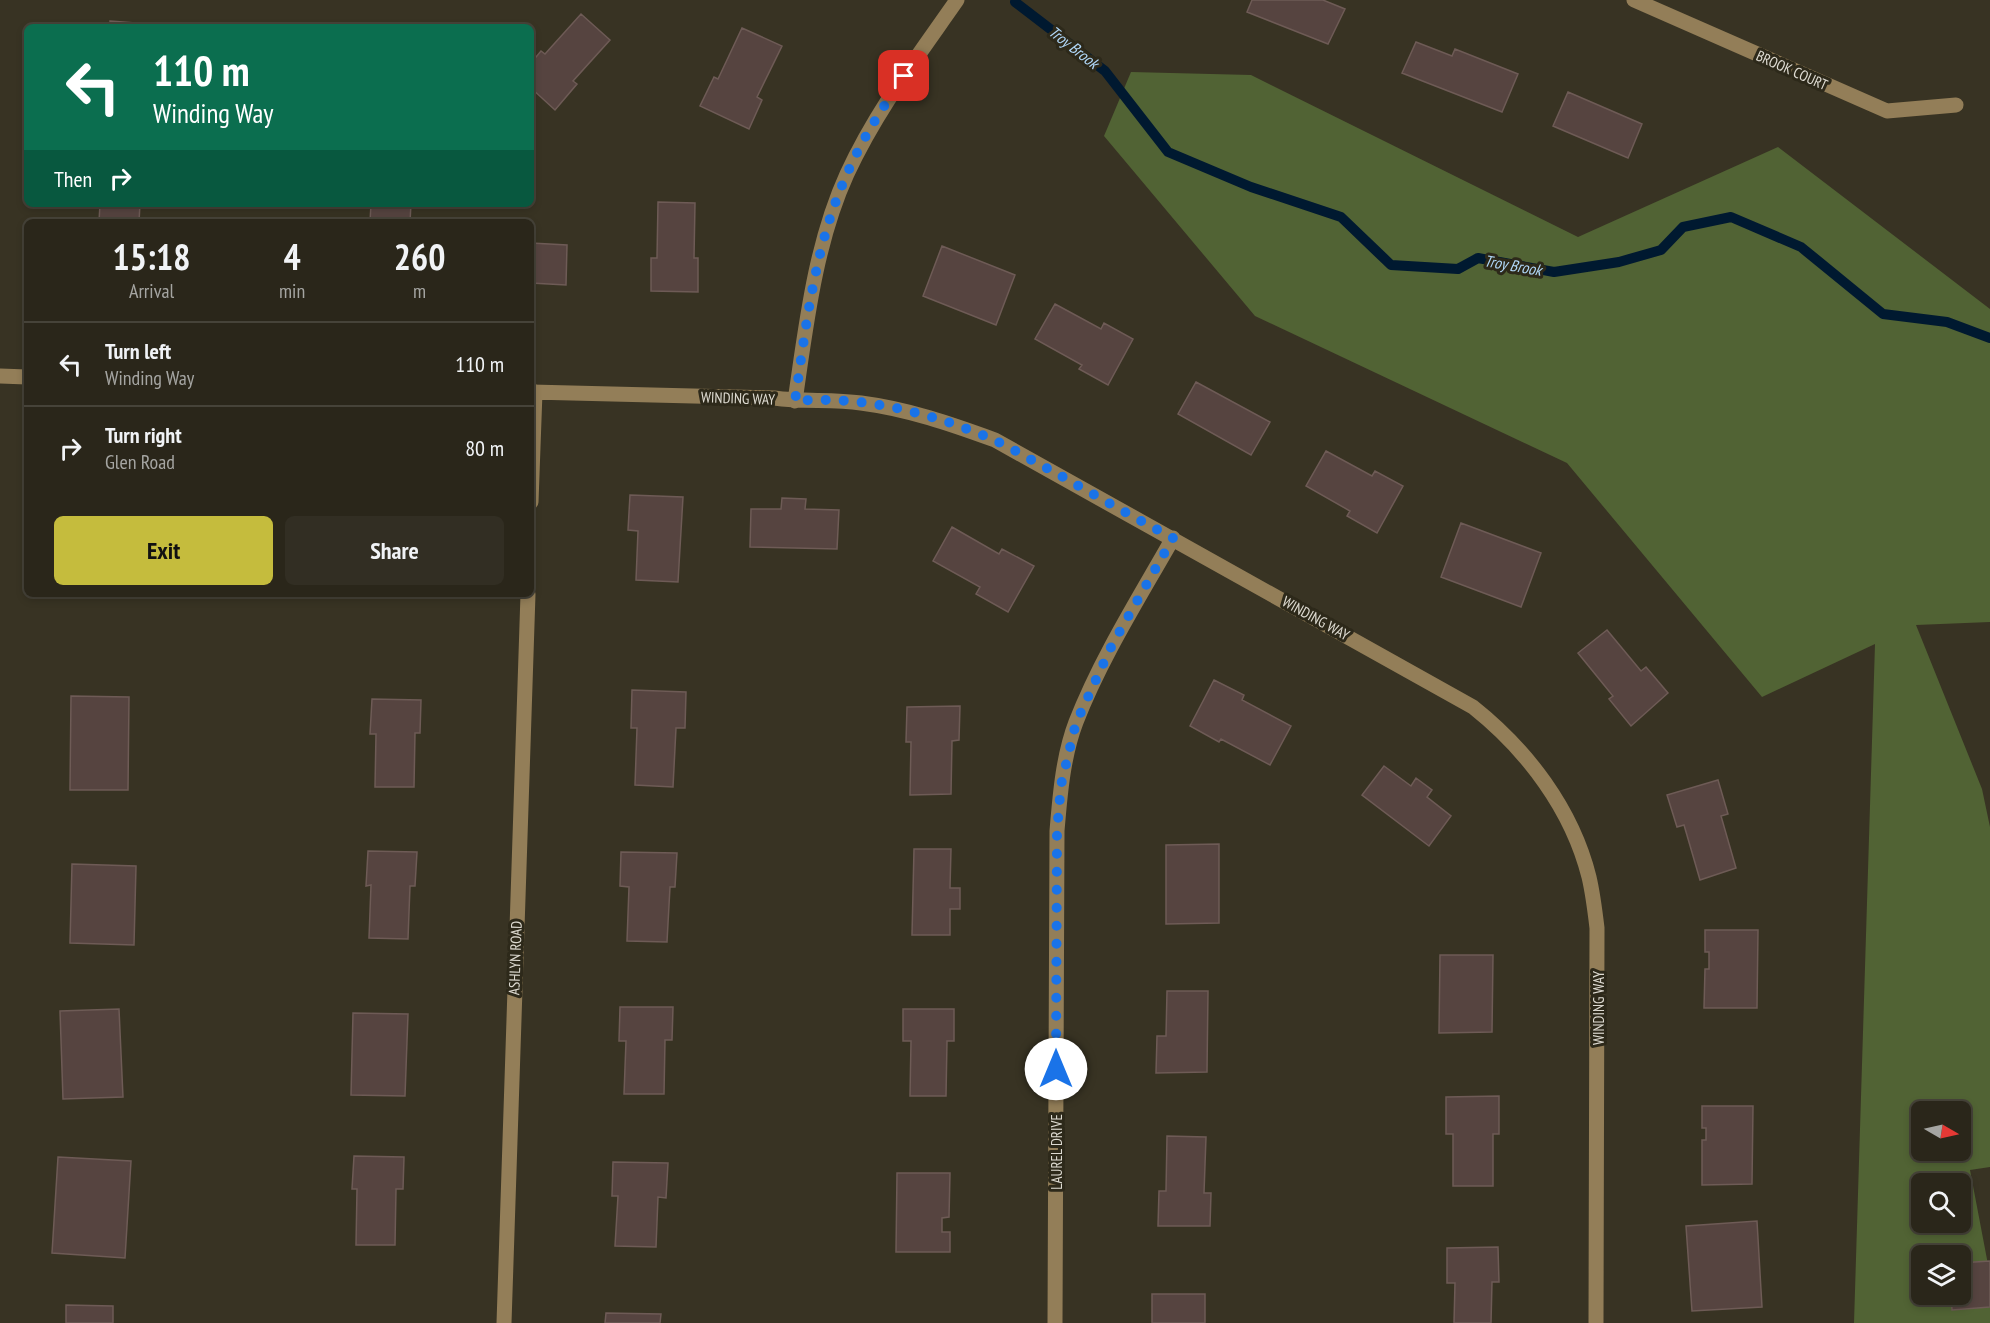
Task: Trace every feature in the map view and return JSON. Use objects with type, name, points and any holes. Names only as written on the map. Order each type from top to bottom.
[{"type":"street","points":[[795,401],[805,332],[824,241],[846,175],[878,114],[957,0]]},
{"type":"street","name":"BROOK COURT","points":[[1634,0],[1887,111],[1956,105]]},
{"type":"street","points":[[0,376],[24,377]]},
{"type":"street","name":"WINDING WAY","points":[[534,392],[774,398],[795,401],[815,399],[861,403],[929,416],[994,440],[1473,707],[1524,755],[1551,792],[1568,822],[1588,876],[1597,928],[1596,1323]]},
{"type":"street","name":"LAUREL DRIVE","points":[[1055,1323],[1057,831],[1061,785],[1076,723],[1112,645],[1173,538]]},
{"type":"street","name":"ASHLYN ROAD","points":[[504,1323],[528,597]]},
{"type":"green space","points":[[1131,72],[1251,75],[1578,237],[1778,147],[1990,309],[1990,622],[1916,625],[1982,789],[1990,827],[1990,1167],[1970,1170],[1971,1173],[1911,1173],[1911,1233],[1971,1233],[1971,1175],[1990,1275],[1990,1323],[1854,1323],[1875,644],[1762,697],[1567,463],[1255,316],[1104,136]]},
{"type":"building","points":[[1252,0],[1323,0],[1345,9],[1328,44],[1247,12]]},
{"type":"building","points":[[581,14],[610,40],[573,81],[577,84],[555,110],[534,91],[534,59],[541,51],[545,54]]},
{"type":"building","points":[[110,21],[148,24],[110,24]]},
{"type":"building","points":[[742,28],[782,46],[757,97],[762,100],[749,129],[700,106],[714,77],[718,79]]},
{"type":"building","points":[[1416,42],[1452,56],[1455,49],[1518,74],[1502,112],[1402,73]]},
{"type":"building","points":[[1568,92],[1642,124],[1628,158],[1553,126]]},
{"type":"building","points":[[658,202],[695,203],[694,258],[698,258],[698,292],[651,291],[651,258],[657,258]]},
{"type":"building","points":[[100,207],[140,207],[139,219],[99,219]]},
{"type":"building","points":[[371,207],[411,207],[410,219],[370,219]]},
{"type":"building","points":[[534,243],[567,245],[566,285],[534,283]]},
{"type":"building","points":[[942,246],[1015,275],[996,325],[923,296]]},
{"type":"building","points":[[1055,304],[1101,329],[1104,323],[1133,339],[1108,385],[1079,369],[1082,365],[1035,339]]},
{"type":"building","points":[[1196,382],[1270,422],[1251,455],[1178,414]]},
{"type":"building","points":[[1326,451],[1372,476],[1375,471],[1403,486],[1377,533],[1347,516],[1350,511],[1306,486]]},
{"type":"building","points":[[630,495],[683,497],[678,582],[636,580],[638,531],[628,530]]},
{"type":"building","points":[[782,498],[806,499],[805,509],[839,510],[837,549],[750,547],[751,509],[781,509]]},
{"type":"building","points":[[1461,523],[1541,553],[1521,607],[1441,577]]},
{"type":"building","points":[[952,527],[999,554],[1002,549],[1034,566],[1008,612],[976,594],[980,587],[933,561]]},
{"type":"building","points":[[1607,630],[1641,671],[1646,667],[1668,693],[1631,726],[1609,699],[1613,696],[1578,653]]},
{"type":"building","points":[[1214,680],[1244,695],[1242,700],[1291,726],[1270,765],[1221,739],[1219,742],[1190,726]]},
{"type":"building","points":[[632,690],[686,692],[685,728],[676,728],[673,787],[635,785],[637,728],[631,728]]},
{"type":"building","points":[[71,696],[129,697],[128,790],[70,790]]},
{"type":"building","points":[[372,699],[421,700],[420,733],[415,733],[414,787],[375,787],[376,734],[370,734]]},
{"type":"building","points":[[960,706],[959,740],[952,741],[951,794],[910,795],[911,742],[906,742],[907,707]]},
{"type":"building","points":[[1384,766],[1411,786],[1416,778],[1432,790],[1427,797],[1451,816],[1429,846],[1362,795]]},
{"type":"building","points":[[1718,780],[1728,814],[1721,816],[1736,868],[1700,880],[1684,825],[1677,827],[1667,795]]},
{"type":"building","points":[[1219,844],[1219,923],[1166,924],[1166,845]]},
{"type":"building","points":[[914,849],[951,849],[950,888],[960,888],[960,909],[950,909],[950,935],[912,935]]},
{"type":"building","points":[[368,851],[417,852],[415,886],[410,886],[408,939],[369,938],[371,885],[366,886]]},
{"type":"building","points":[[621,852],[677,853],[675,887],[670,887],[667,942],[627,941],[629,887],[620,886]]},
{"type":"building","points":[[72,864],[136,866],[134,945],[70,943]]},
{"type":"building","points":[[1705,930],[1758,930],[1757,1008],[1704,1008],[1705,969],[1709,969],[1709,952],[1705,952]]},
{"type":"building","points":[[1440,955],[1493,955],[1492,1032],[1439,1033]]},
{"type":"building","points":[[1167,991],[1208,991],[1207,1072],[1156,1073],[1157,1036],[1166,1036]]},
{"type":"building","points":[[620,1007],[673,1007],[672,1040],[665,1040],[664,1094],[624,1094],[626,1041],[619,1041]]},
{"type":"building","points":[[119,1009],[123,1097],[63,1099],[60,1011]]},
{"type":"building","points":[[903,1009],[954,1009],[954,1041],[947,1041],[946,1096],[910,1096],[911,1041],[903,1041]]},
{"type":"building","points":[[353,1013],[408,1014],[405,1096],[351,1095]]},
{"type":"building","points":[[1499,1096],[1499,1134],[1493,1134],[1493,1186],[1453,1186],[1453,1134],[1446,1134],[1446,1097]]},
{"type":"building","points":[[1702,1106],[1753,1106],[1752,1184],[1702,1185],[1702,1140],[1706,1140],[1706,1128],[1702,1128]]},
{"type":"building","points":[[1167,1136],[1206,1137],[1204,1193],[1211,1193],[1210,1226],[1158,1226],[1159,1191],[1166,1191]]},
{"type":"building","points":[[354,1156],[404,1157],[403,1189],[396,1189],[395,1245],[356,1245],[357,1189],[352,1189]]},
{"type":"building","points":[[58,1157],[131,1161],[125,1258],[52,1253]]},
{"type":"building","points":[[613,1162],[668,1163],[666,1198],[658,1197],[656,1247],[615,1246],[618,1196],[612,1196]]},
{"type":"building","points":[[897,1173],[950,1173],[949,1217],[942,1218],[942,1232],[950,1232],[950,1252],[896,1252]]},
{"type":"building","points":[[1757,1221],[1762,1307],[1692,1311],[1686,1226]]},
{"type":"building","points":[[1498,1247],[1499,1282],[1492,1282],[1491,1323],[1454,1323],[1455,1283],[1447,1283],[1447,1248]]},
{"type":"building","points":[[1990,1261],[1990,1307],[1952,1310],[1952,1305],[1971,1305],[1971,1262]]},
{"type":"building","points":[[1152,1294],[1205,1294],[1205,1323],[1152,1323]]},
{"type":"building","points":[[66,1305],[113,1306],[113,1323],[66,1323]]},
{"type":"building","points":[[606,1313],[661,1314],[660,1323],[605,1323]]},
{"type":"waterway","name":"Troy Brook","points":[[1015,2],[1105,71],[1168,152],[1251,187],[1341,217],[1391,265],[1458,269],[1478,258],[1554,272],[1619,262],[1661,250],[1683,227],[1731,217],[1801,247],[1883,314],[1947,322],[1990,338]]},
{"type":"route","points":[[904,76],[878,114],[846,175],[831,219],[824,241],[805,332],[795,401],[815,399],[861,403],[929,416],[994,440],[1173,538],[1112,645],[1076,723],[1061,785],[1057,831],[1056,1069]]}]
